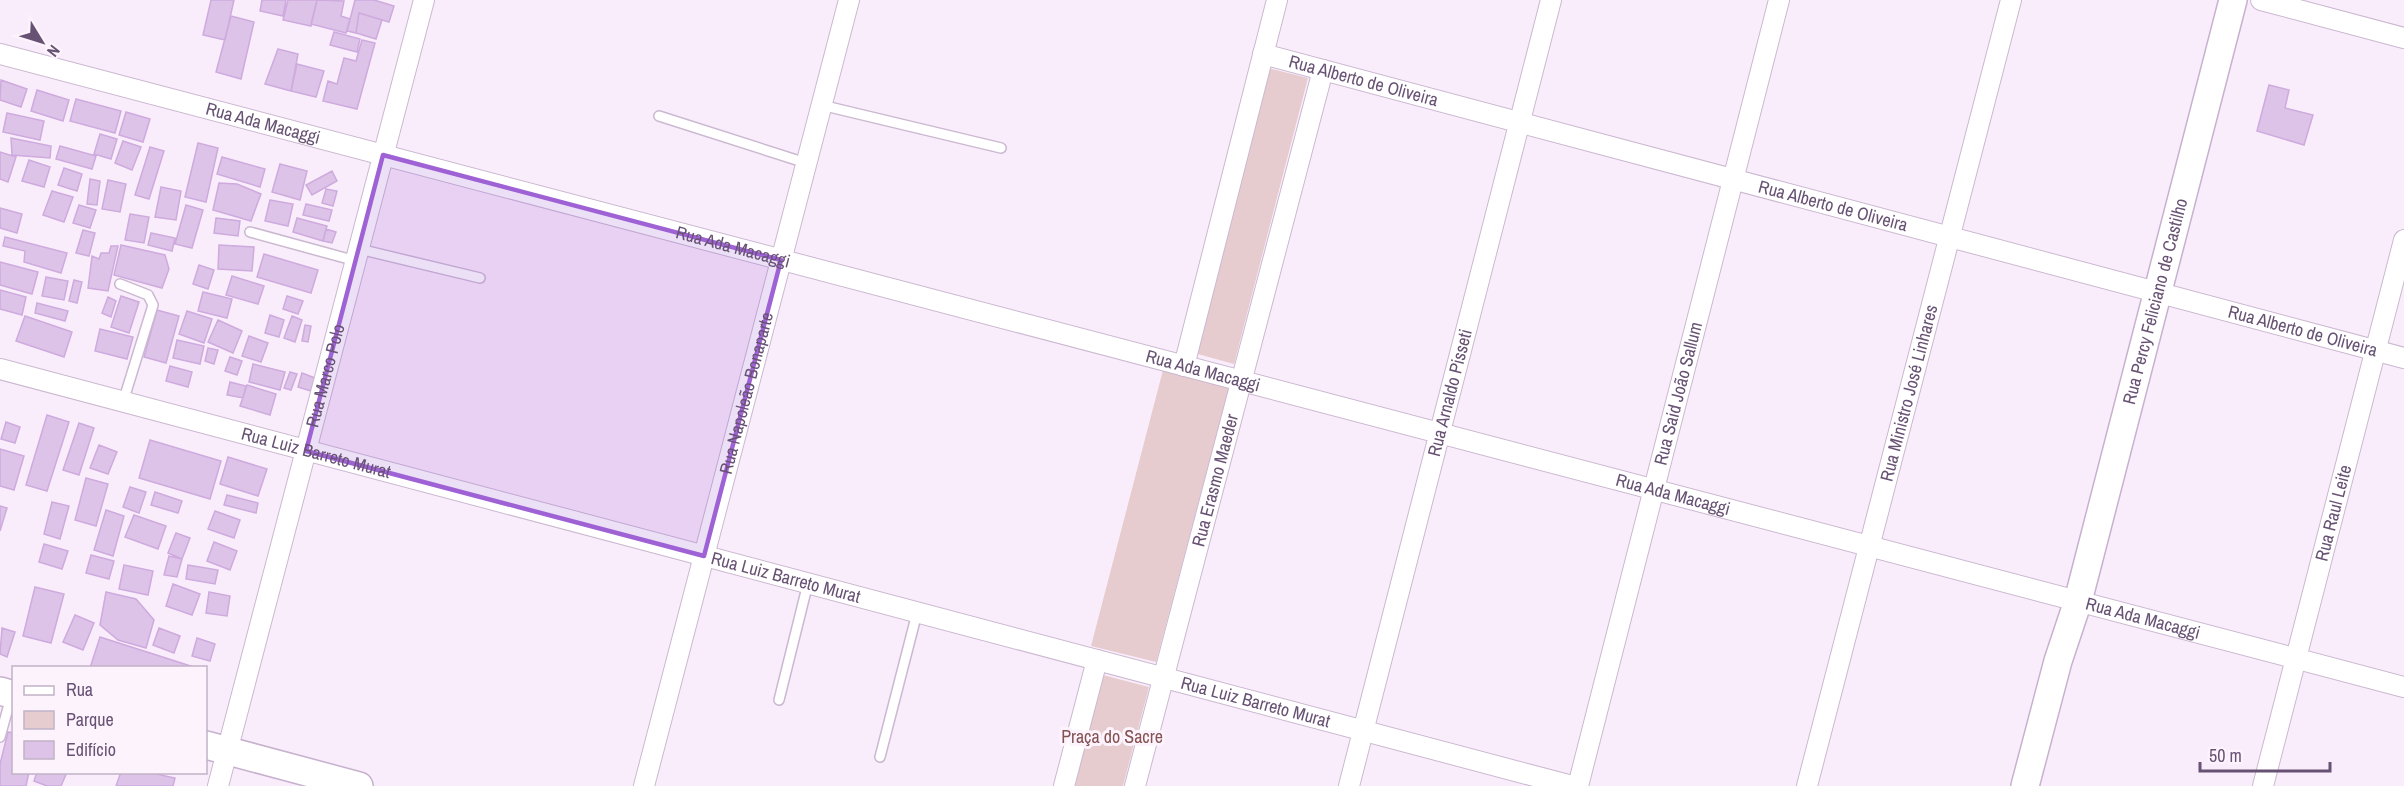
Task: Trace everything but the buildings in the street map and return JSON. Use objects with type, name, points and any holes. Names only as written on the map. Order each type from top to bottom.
[{"type":"street","name":"Rua Marco Polo","points":[[218,786],[216,748],[306,451],[424,0]]},
{"type":"street","name":"Rua Napoleão Bonaparte","points":[[644,786],[849,0]]},
{"type":"street","points":[[1184,366],[1276,0]]},
{"type":"street","name":"Rua Arnaldo Pisseti","points":[[1349,786],[1551,0]]},
{"type":"street","name":"Rua Said João Sallum","points":[[1578,786],[1779,0]]},
{"type":"street","name":"Rua Ministro José Linhares","points":[[1807,786],[2011,0]]},
{"type":"street","name":"Rua Percy Feliciano de Castilho","points":[[2025,786],[2058,661],[2078,601],[2233,0]]},
{"type":"street","points":[[2261,0],[2404,38]]},
{"type":"street","name":"Rua Ada Macaggi","points":[[0,54],[2404,687]]},
{"type":"street","name":"Rua Alberto de Oliveira","points":[[1263,54],[2404,357]]},
{"type":"street","name":"Rua Erasmo Maeder","points":[[1136,786],[1323,70]]},
{"type":"street","name":"Rua Raul Leite","points":[[2263,786],[2404,240]]},
{"type":"street","name":"Rua Luiz Barreto Murat","points":[[0,369],[1572,786]]},
{"type":"street","name":"Rua Percy Feliciano de Castilho","points":[[2039,786],[2070,666],[2078,601]]},
{"type":"street","points":[[1064,786],[1097,660]]},
{"type":"street","points":[[216,748],[359,786]]},
{"type":"lane","points":[[821,105],[1001,148]]},
{"type":"lane","points":[[659,116],[806,163]]},
{"type":"lane","points":[[250,232],[480,278]]},
{"type":"lane","points":[[120,284],[148,295],[153,305],[123,402]]},
{"type":"lane","points":[[779,700],[808,584]]},
{"type":"lane","points":[[880,757],[917,612]]},
{"type":"lane","points":[[0,737],[8,694]]},
{"type":"highlighted area","points":[[383,155],[781,260],[704,556],[306,451]]},
{"type":"green space","points":[[1268,68],[1308,78],[1234,364],[1194,353]]},
{"type":"green space","points":[[1163,370],[1229,387],[1156,662],[1091,646]]},
{"type":"green space","name":"Praça do Sacre","points":[[1103,675],[1149,687],[1123,786],[1074,786]]}]
